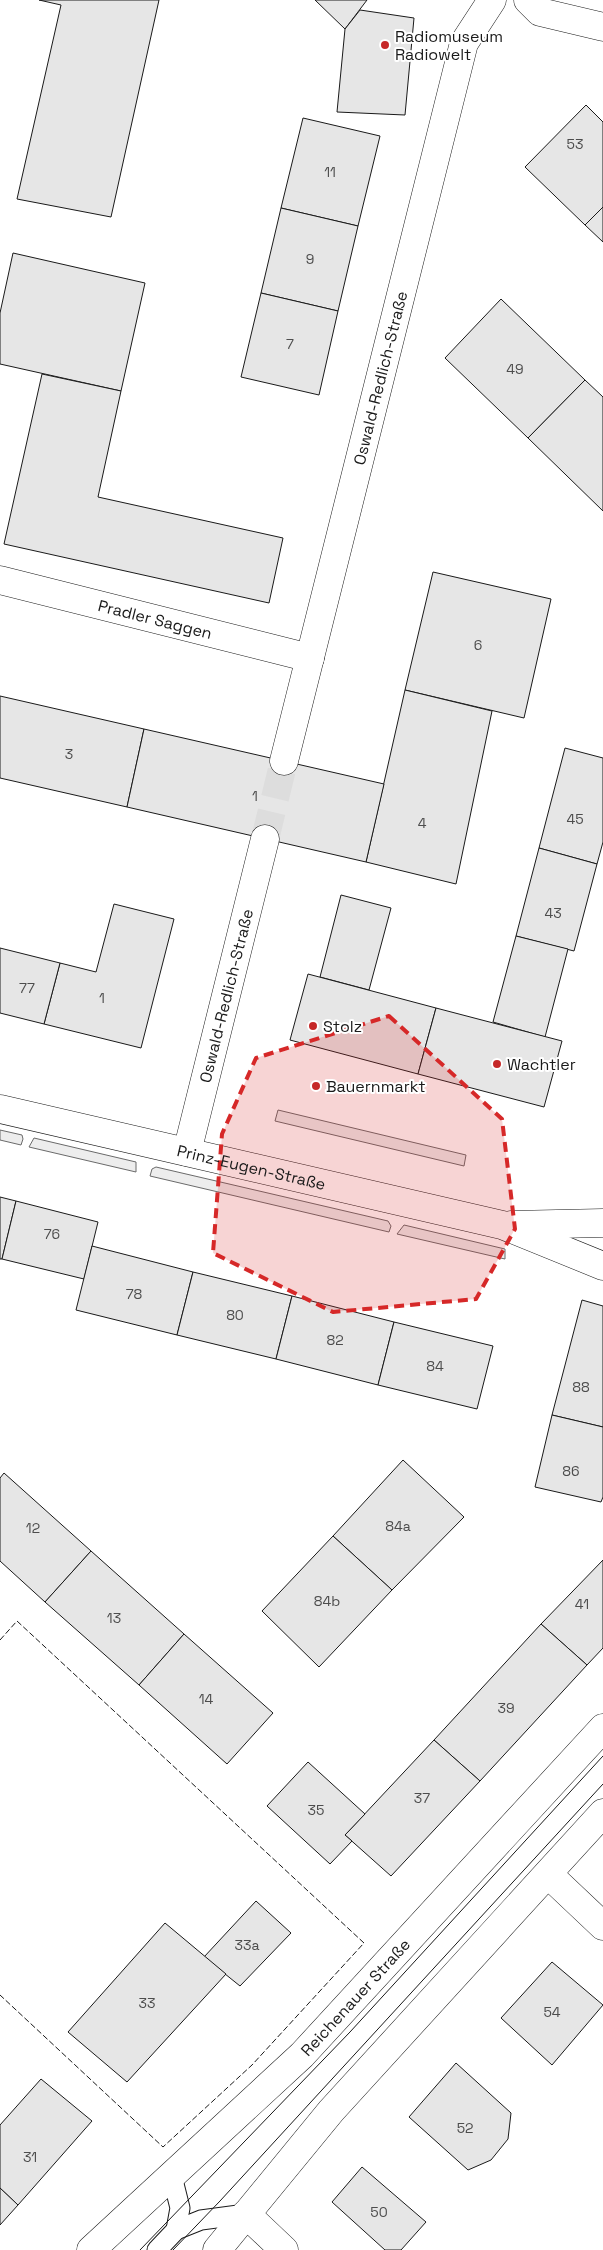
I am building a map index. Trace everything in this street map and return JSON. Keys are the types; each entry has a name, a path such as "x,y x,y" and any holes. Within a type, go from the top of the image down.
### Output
{"street":[{"name":"Oswald-Redlich-Straße","path":"284,761 464,43 492,0"},
{"path":"528,0 540,12 603,26"},
{"name":"Pradler Saggen","path":"0,580 310,658"},
{"name":"Oswald-Redlich-Straße","path":"187,1152 266,839"},
{"name":"Prinz-Eugen-Straße","path":"0,1109 502,1225 603,1266"},
{"name":"Prinz-Eugen-Straße","path":"502,1225 603,1223"},
{"name":"Reichenauer Straße","path":"91,2250 302,2055 603,1728"},
{"path":"217,2250 331,2111 603,1814"},
{"path":"548,1874 603,1926"},
{"path":"246,2214 284,2250"}],"lane":[{"path":"172,2176 180,2208 176,2230"},
{"path":"157,2250 176,2230 202,2220 246,2214"}],"highlighted area":[{"path":"389,1016 502,1119 515,1229 476,1299 333,1312 213,1253 222,1134 256,1058"}],"shaded area":[{"path":"278,1110 466,1155 464,1166 275,1121"},
{"path":"0,1130 22,1135 21,1145 0,1140"},
{"path":"34,1138 136,1162 136,1172 29,1147"},
{"path":"156,1167 388,1221 391,1226 389,1232 150,1176 152,1169"},
{"path":"404,1225 505,1249 505,1259 397,1234"}],"building":[{"path":"39,0 159,0 111,217 17,199 61,5"},
{"path":"315,0 367,0 345,29"},
{"path":"360,10 414,18 405,115 337,112 345,29"},
{"path":"586,105 603,122 603,207 585,225 525,167"},
{"path":"303,118 380,136 358,226 281,208"},
{"path":"603,207 603,242 585,225"},
{"path":"281,208 358,226 338,311 261,293"},
{"path":"13,253 145,283 121,391 0,364 0,313"},
{"path":"261,293 338,311 319,395 241,377"},
{"path":"501,299 585,380 528,438 445,358"},
{"path":"42,374 121,391 98,497 283,538 269,603 4,544"},
{"path":"585,380 603,397 603,511 528,438"},
{"path":"433,572 551,599 524,718 405,690"},
{"path":"405,690 492,711 456,884 366,862"},
{"path":"0,696 144,729 127,807 0,778"},
{"path":"144,729 384,784 366,862 127,807"},
{"path":"565,748 603,758 603,842 597,864 539,848"},
{"path":"539,848 597,864 574,951 516,936"},
{"path":"341,895 391,908 369,990 320,977"},
{"path":"114,904 174,919 141,1048 44,1024 60,963 96,972"},
{"path":"516,936 568,949 545,1037 493,1022"},
{"path":"0,948 60,963 44,1024 0,1013"},
{"path":"308,974 436,1008 418,1074 290,1040"},
{"path":"436,1008 562,1041 544,1107 418,1074"},
{"path":"0,1197 16,1201 2,1259 0,1259"},
{"path":"16,1201 98,1222 84,1279 2,1259"},
{"path":"92,1246 193,1272 177,1335 76,1310"},
{"path":"193,1272 292,1296 276,1359 177,1335"},
{"path":"292,1296 394,1322 378,1385 276,1359"},
{"path":"582,1300 603,1306 603,1427 552,1415"},
{"path":"394,1322 493,1346 477,1409 378,1385"},
{"path":"552,1415 603,1427 603,1497 601,1502 535,1487"},
{"path":"403,1460 464,1517 392,1590 333,1536"},
{"path":"4,1473 91,1551 45,1602 0,1561 0,1478"},
{"path":"333,1536 392,1590 319,1667 262,1611"},
{"path":"91,1551 184,1634 139,1685 45,1602"},
{"path":"603,1560 603,1648 587,1665 541,1624"},
{"path":"541,1624 587,1665 480,1781 434,1740"},
{"path":"184,1634 273,1713 227,1764 139,1685"},
{"path":"434,1740 480,1781 391,1876 345,1835"},
{"path":"308,1762 365,1814 345,1835 352,1841 330,1864 267,1806"},
{"path":"256,1901 291,1933 240,1986 204,1957"},
{"path":"165,1923 226,1974 127,2082 68,2032"},
{"path":"552,1962 603,2005 552,2065 501,2018"},
{"path":"456,2063 511,2113 508,2139 491,2160 468,2170 409,2117"},
{"path":"41,2079 92,2121 18,2205 0,2188 0,2125"},
{"path":"362,2167 426,2222 401,2250 385,2250 332,2202"},
{"path":"0,2188 18,2205 0,2225"}],"tunnel":[{"path":"265,839 284,761"}],"tram line":[{"path":"140,2250 350,2032 603,1756"},
{"path":"173,2250 603,1784"}],"fence":[{"path":"0,1640 17,1621 364,1943 252,2065 163,2147 0,1995"}],"place":[{"name":"Radiomuseum Radiowelt","path":"385,45"},
{"name":"Stolz","path":"313,1026"},
{"name":"Wachtler","path":"497,1064"},
{"name":"Bauernmarkt","path":"316,1086"}]}
